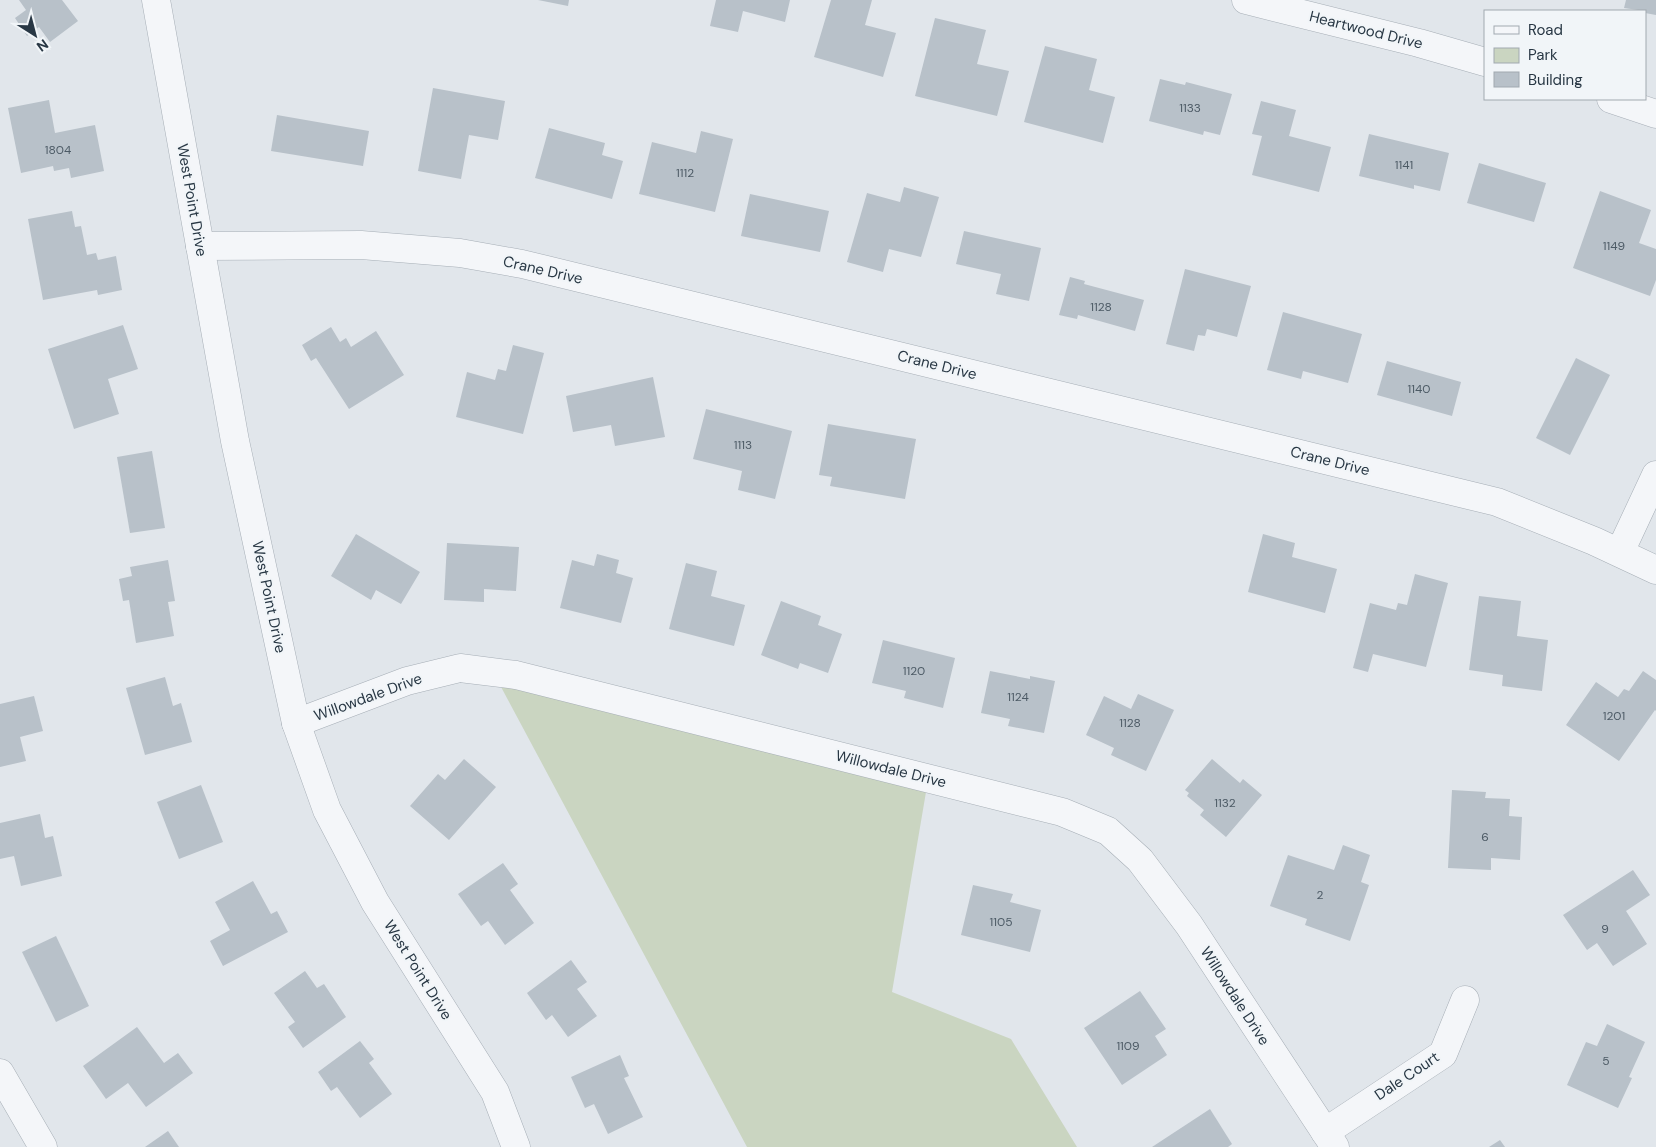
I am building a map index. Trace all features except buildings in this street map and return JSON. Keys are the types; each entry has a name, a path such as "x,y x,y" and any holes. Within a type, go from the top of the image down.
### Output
{"street":[{"name":"West Point Drive","path":"156,0 235,442 296,723 327,810 375,902 494,1092 516,1147"},
{"name":"Heartwood Drive","path":"1246,0 1419,43 1484,62"},
{"path":"1615,100 1656,114"},
{"name":"Crane Drive","path":"200,246 361,245 460,253 522,264 1497,502 1620,552 1656,570"},
{"path":"1620,552 1656,475"},
{"name":"Willowdale Drive","path":"296,723 407,680 460,668 507,674 1062,812 1108,831 1140,860 1188,925 1330,1139"},
{"name":"Dale Court","path":"1330,1139 1443,1054 1465,1000"},
{"path":"0,1073 43,1147"}],"green space":[{"path":"492,670 926,792 892,992 1011,1039 1077,1147 747,1147"}]}
